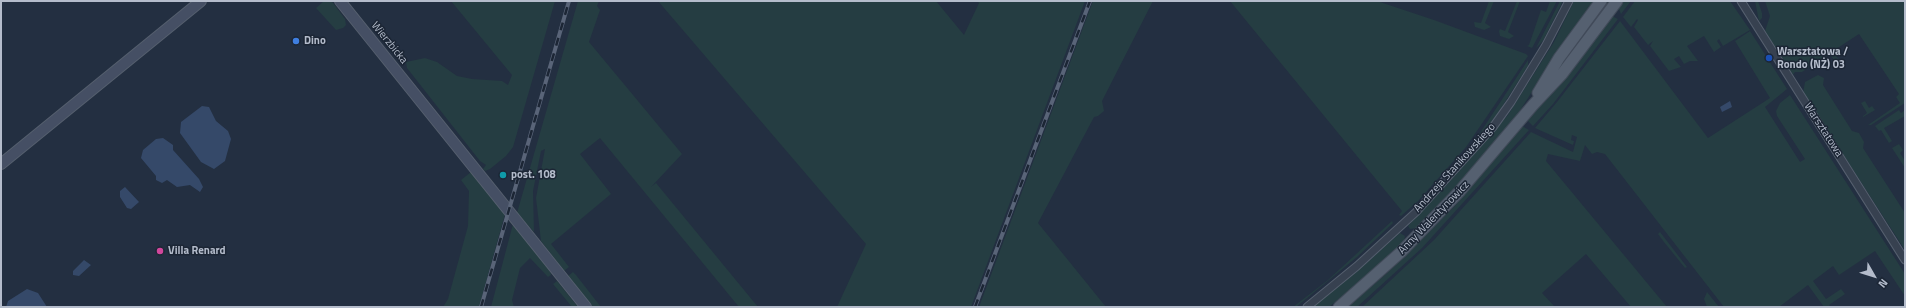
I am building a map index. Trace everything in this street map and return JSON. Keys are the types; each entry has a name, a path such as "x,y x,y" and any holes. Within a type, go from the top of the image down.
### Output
{"main road":[{"path":"1,164 201,1"},
{"name":"Wierzbicka","path":"340,1 586,307"},
{"name":"Anny Walentynowicz","path":"1520,120 1559,58 1601,1"},
{"name":"Anny Walentynowicz","path":"1339,307 1390,263 1438,215 1520,120 1566,70 1617,1"}],"street":[{"name":"Andrzeja Stanikowskiego","path":"1307,307 1349,273 1416,212 1493,127 1512,102 1546,45 1569,1"},
{"name":"Warsztatowa","path":"1741,1 1905,260"}],"green space":[{"path":"324,1 330,1 333,3 345,19 346,25 343,28 336,30 316,8"},
{"path":"451,1 555,1 513,147 506,156 490,169 485,171 483,169 486,165 480,161 407,68 406,62 425,58 437,62 457,76 472,79 502,81 508,85 512,75"},
{"path":"578,1 599,1 597,6 600,10 589,42 682,154 651,187 656,183 758,307 739,307 600,138 580,154 611,194 551,244 569,267 564,271 541,241 536,198 545,149 541,151 533,191 534,232 517,213"},
{"path":"658,1 936,1 964,35 979,3 977,1 1085,1 971,307 837,307 866,244"},
{"path":"1093,1 1153,1 1102,101 1104,111 1098,116 1094,117 1038,223 1106,307 979,307"},
{"path":"1230,1 1377,1 1434,20 1528,56 1466,147 1418,201 1401,216 1399,215 1402,211"},
{"path":"1489,1 1494,1 1485,23 1491,27 1484,30 1475,27 1474,22 1481,23"},
{"path":"1517,1 1520,1 1508,32 1514,36 1509,39 1500,36 1499,31 1500,29 1505,31"},
{"path":"1550,1 1557,1 1532,48 1527,46 1529,45 1541,10 1546,12"},
{"path":"1560,1 1562,1 1561,5 1543,41 1536,48"},
{"path":"1574,1 1595,1 1555,55 1516,117 1467,175 1417,228 1410,229 1408,226 1443,189 1508,115 1554,42"},
{"path":"1608,1 1611,1 1564,63 1563,60"},
{"path":"1623,1 1631,1 1621,14 1618,7"},
{"path":"1635,1 1730,1 1750,30 1723,46 1719,39 1717,41 1721,47 1714,52 1704,36 1687,46 1698,61 1690,61 1684,64 1679,56 1674,59 1681,67 1669,71 1650,46 1653,41 1648,45 1634,27 1638,20 1637,19 1631,27 1623,17"},
{"path":"1755,1 1758,1 1762,13 1762,18 1759,21"},
{"path":"1765,1 1905,1 1905,103 1871,125 1868,125 1900,103 1896,97 1899,94 1859,34 1833,51 1841,63 1839,65 1829,54 1802,72 1795,72 1793,75 1765,31 1770,16"},
{"path":"1612,16 1618,19 1553,104 1533,126 1527,120"},
{"path":"1620,21 1708,138 1770,98 1735,41 1750,31 1787,89 1765,107 1800,162 1805,159 1777,116 1776,111 1780,103 1790,95 1905,274 1905,296 1875,251 1839,275 1833,266 1813,281 1826,299 1841,289 1845,294 1829,305 1831,307 1824,307 1808,285 1779,307 1724,307 1605,154 1597,152 1592,154 1585,145 1580,161 1548,154 1546,161 1667,307 1631,307 1586,254 1542,293 1555,307 1362,307 1434,240 1531,132 1573,152 1577,137 1572,135 1571,140 1574,141 1573,145 1535,128"},
{"path":"1528,60 1528,66 1496,116 1474,142"},
{"path":"1818,75 1824,78 1823,85 1852,131 1859,133 1864,142 1863,148 1905,213 1905,250 1803,93 1805,82"},
{"path":"1865,101 1869,108 1872,106 1875,110 1863,117 1867,113 1861,103"},
{"path":"1899,110 1901,113 1905,110 1905,116 1884,128 1892,141 1889,143 1881,130 1879,131 1875,126"},
{"path":"1522,126 1529,130 1422,248 1357,307 1348,307 1387,273 1454,207"},
{"path":"1899,144 1903,150 1900,153 1905,161 1905,168 1892,148"},
{"path":"471,172 505,214 479,307 443,307 448,299 468,226 469,191 461,180"},
{"path":"1392,221 1393,223 1357,257 1296,307 1293,307 1328,280"},
{"path":"513,224 550,271 551,275 548,277 530,258 520,268 512,300 514,307 491,307"},
{"path":"1660,232 1687,267 1685,268 1664,242 1658,234"},
{"path":"1400,233 1405,236 1404,242 1367,276 1329,307 1313,307 1354,274"},
{"path":"573,272 601,307 593,307 568,276"},
{"path":"557,281 578,307 572,307 553,284"},
{"path":"1707,292 1719,307 1707,307 1704,299"}],"water":[{"path":"1730,101 1732,107 1722,112 1720,107"},
{"path":"202,106 209,107 216,121 228,131 231,139 225,161 214,169 201,162 180,133 181,122"},
{"path":"163,138 173,145 173,150 199,179 203,187 200,192 190,185 177,187 167,180 162,183 156,180 156,176 141,158 143,150 156,139"},
{"path":"125,187 139,202 131,209 127,208 120,197 120,191"},
{"path":"84,260 91,265 79,276 73,275 73,271"},
{"path":"27,289 38,293 47,307 6,307 8,301"}],"railway":[{"path":"481,307 569,1"},
{"path":"975,307 1090,1"}],"place":[{"name":"Dino","path":"296,41"},
{"name":"Warsztatowa / Rondo (NŻ) 03","path":"1769,58"},
{"name":"post. 108","path":"503,175"},
{"name":"Villa Renard","path":"160,251"}]}
